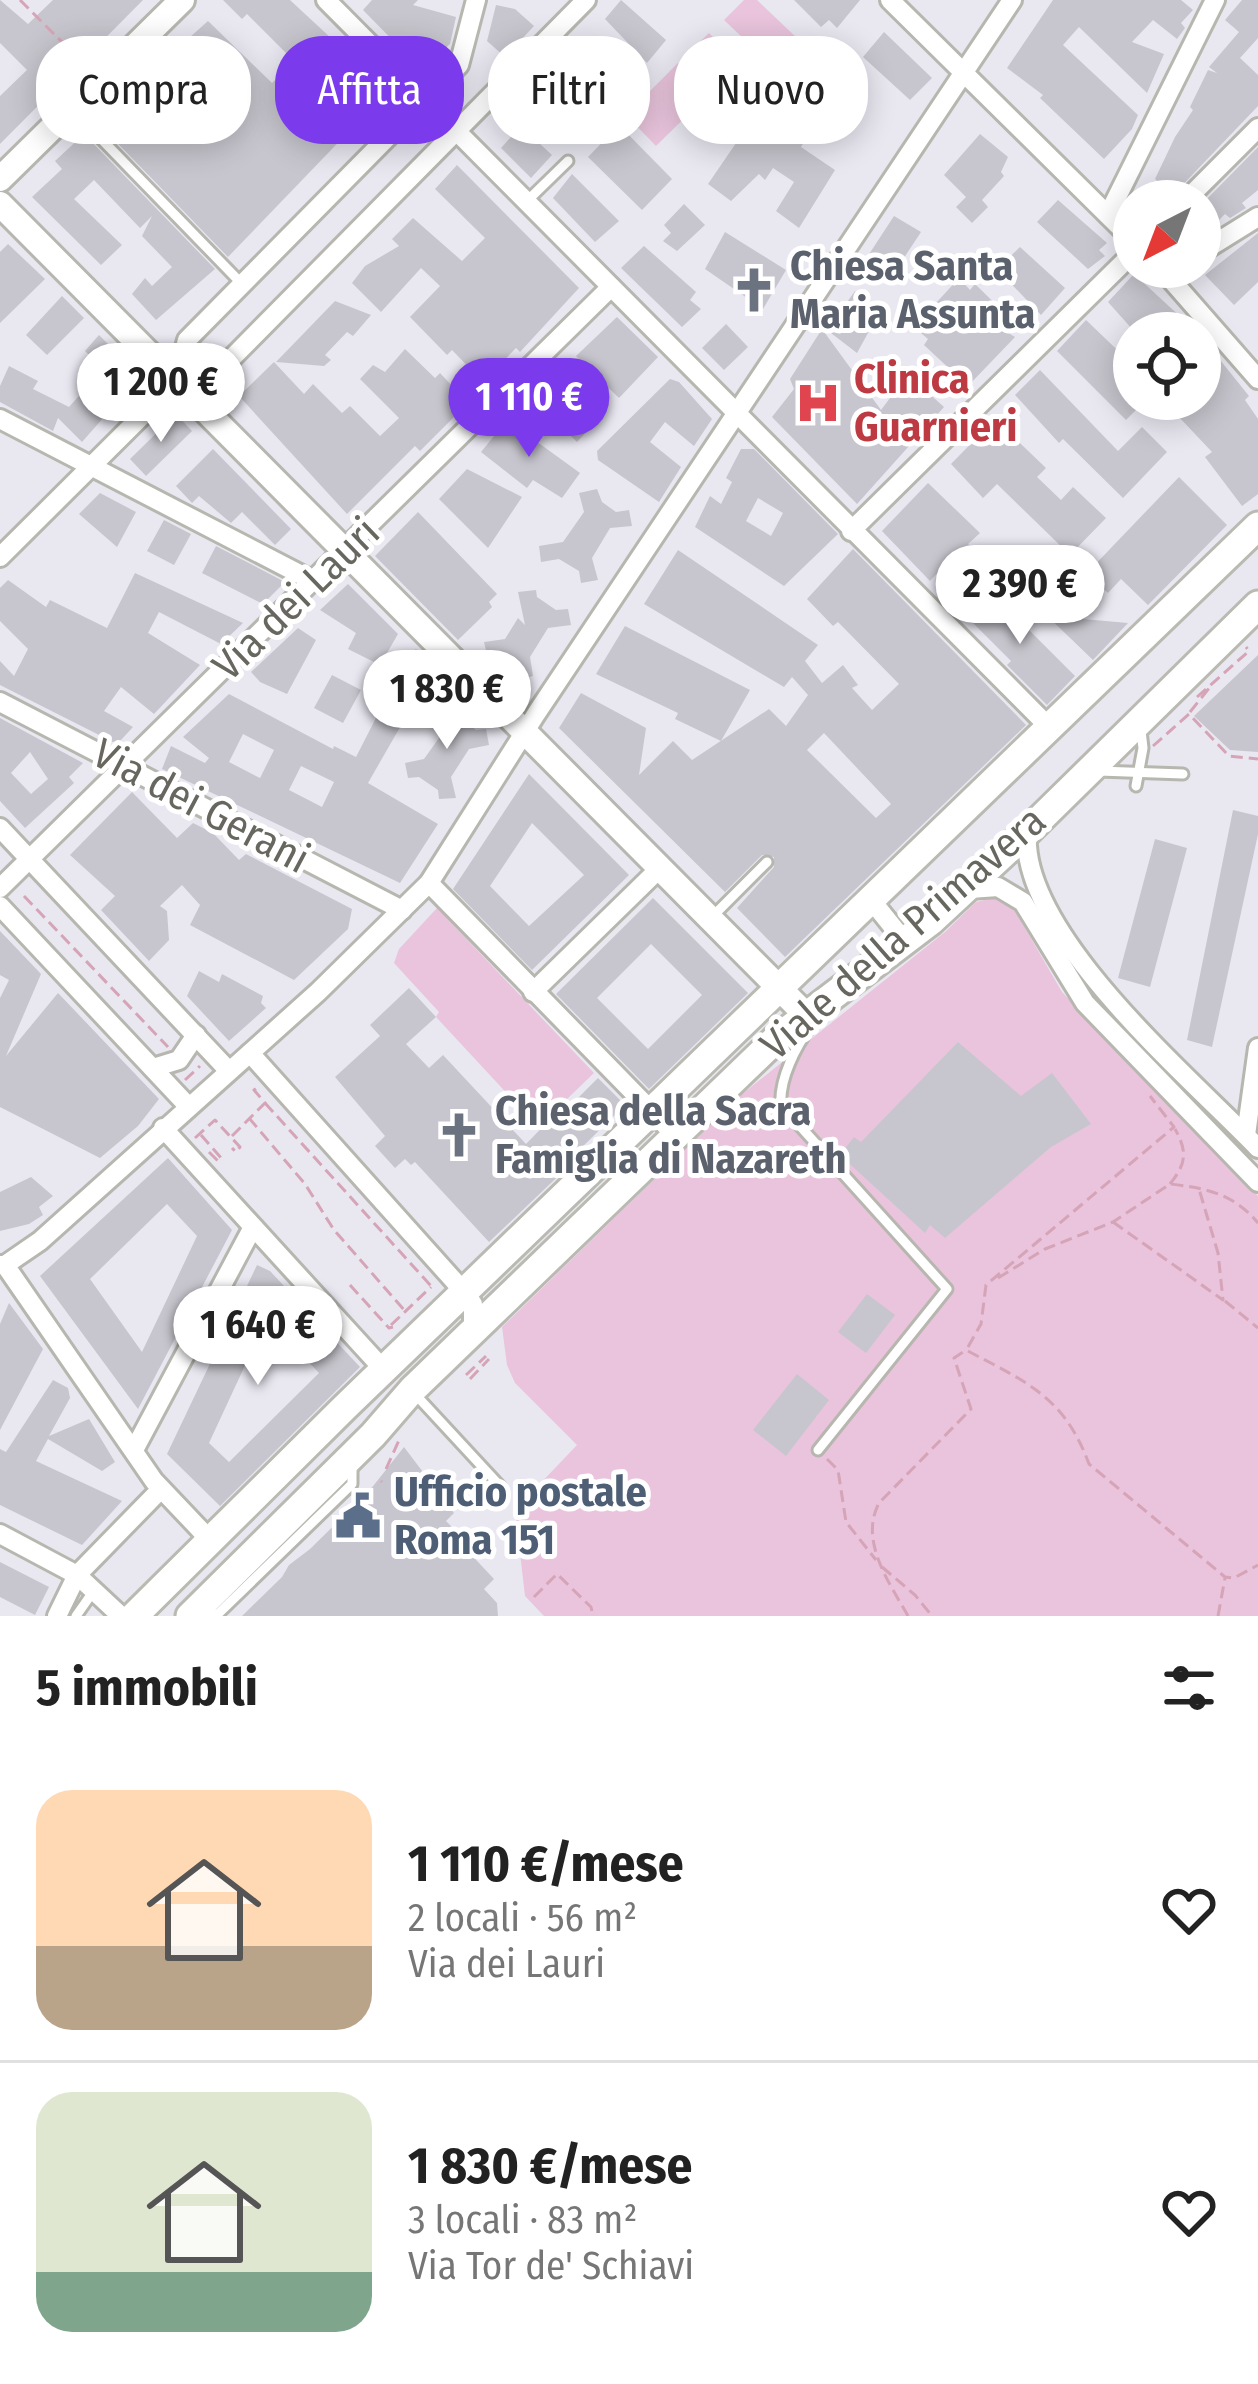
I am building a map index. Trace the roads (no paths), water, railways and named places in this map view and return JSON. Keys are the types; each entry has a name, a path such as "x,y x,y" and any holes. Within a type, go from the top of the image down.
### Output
{"main road":[{"name":"Viale della Primavera","path":"134,1616 1258,526"},
{"name":"Viale della Primavera","path":"190,1616 412,1390 483,1349 675,1135 805,1014 904,942 1088,771 1146,737 1258,605"}],"street":[{"path":"326,0 362,36"},
{"path":"464,46 476,0"},
{"path":"464,120 586,0"},
{"path":"890,0 1113,220"},
{"path":"210,1540 161,1489 2,1265 40,1241 250,1053 429,883 1012,0"},
{"path":"1108,215 1216,0"},
{"path":"143,36 175,2"},
{"path":"1206,180 1258,128"},
{"path":"464,138 1048,726"},
{"path":"0,179 36,144"},
{"path":"0,557 176,382 187,340 383,144"},
{"path":"176,382 218,372 440,144"},
{"path":"0,205 805,1014"},
{"path":"1221,240 1258,217"},
{"path":"293,235 323,265"},
{"path":"851,530 1113,273"},
{"name":"Via dei Lauri","path":"0,888 611,287"},
{"path":"1185,288 1258,379"},
{"path":"0,419 314,581"},
{"name":"Via dei Gerani","path":"0,702 401,910"},
{"path":"0,828 230,1070"},
{"path":"1027,832 1034,882 1078,961 1252,1141"},
{"path":"533,992 660,868"},
{"path":"429,883 675,1135"},
{"path":"964,890 998,886 1022,902 1075,991 1258,1182"},
{"path":"872,901 904,942"},
{"path":"6,907 188,1106"},
{"path":"153,1068 179,1060 196,1035"},
{"path":"1252,1141 1258,1048"},
{"path":"250,1053 465,1293 473,1304 483,1349"},
{"path":"163,1128 384,1370"},
{"path":"134,1450 254,1227"},
{"path":"56,1616 77,1575 161,1489"},
{"path":"0,1534 77,1575 122,1616"}],"lane":[{"path":"106,144 243,285"},
{"path":"527,201 568,161"},
{"path":"1136,786 1146,737"},
{"path":"1088,771 1183,774"},
{"path":"710,919 767,862"},
{"path":"805,1014 813,1023 799,1042 782,1088 781,1105 947,1289 818,1450"},
{"path":"412,1390 501,1487"},
{"path":"211,1616 352,1484 352,1455"},
{"path":"76,1616 95,1589"}],"place":[{"name":"Chiesa Santa Maria Assunta","path":"754,290"},
{"name":"Clinica Guarnieri","path":"818,403"},
{"name":"Chiesa della Sacra Famiglia di Nazareth","path":"459,1135"},
{"name":"Ufficio postale Roma 151","path":"358,1516"}]}
